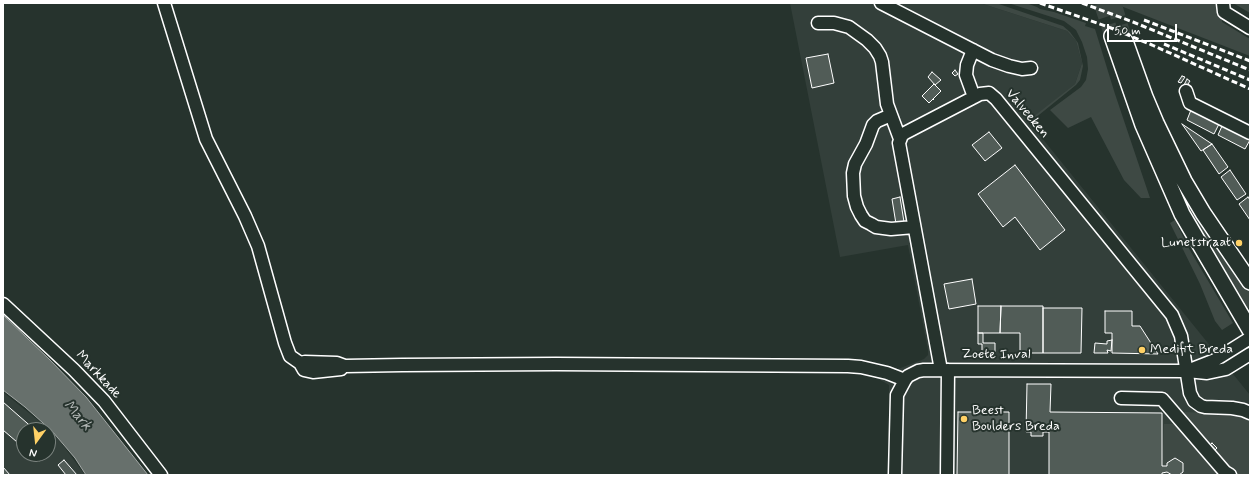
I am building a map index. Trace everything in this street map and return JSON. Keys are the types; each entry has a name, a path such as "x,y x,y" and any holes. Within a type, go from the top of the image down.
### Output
{"main road":[{"path":"1250,282 1203,213 1181,175 1118,38 1143,125 1182,214 1250,330"}],"street":[{"path":"164,3 206,139 245,216 258,246 284,343 290,356 300,363 337,363 345,366 402,364 533,364 861,367 887,373 904,380 899,390 896,402 895,475"},
{"path":"882,3 973,50 1008,66 1022,69 1031,68"},
{"path":"1223,3 1224,12 1250,28"},
{"path":"818,23 834,23 849,27 875,48 882,62 885,91 944,370 947,475"},
{"path":"973,50 966,65 966,76 974,96"},
{"path":"1186,91 1190,103 1250,133"},
{"name":"Valveeken","path":"896,142 905,133 974,96 989,93 996,99 1172,315 1181,336 1187,371"},
{"path":"891,115 877,121 873,125 855,164 852,173 854,196 861,215 865,220 876,227 891,229 914,226"},
{"name":"Markkade","path":"3,304 94,390 161,475"},
{"name":"Zoete Inval","path":"1187,371 1216,360 1250,338"},
{"name":"Zoete Inval","path":"904,380 908,376 918,371 944,370 1187,371 1207,373 1220,371 1250,354"},
{"path":"1187,371 1191,397 1197,404 1205,407 1236,408 1250,413"},
{"path":"1121,398 1162,399 1225,472 1230,475"}],"shaded area":[{"path":"790,3 980,3 1067,31 1076,41 1082,63 1075,84 1029,122 1250,395 1250,475 887,475 889,470 889,385 877,378 860,374 863,361 898,369 924,359 928,355 908,245 840,257"},
{"path":"980,3 996,3 1063,26 1070,32 1078,43 1083,66 1080,80 1076,85 1029,123 1028,121 1075,84 1082,63 1076,41 1067,31"},
{"path":"1008,3 1026,3 1040,9 1054,12 1086,23 1085,26 1095,29 1150,198 1141,198 1124,180 1091,117 1068,128 1050,110 1081,87 1086,80 1088,69 1087,57 1076,30 1064,21"},
{"path":"1113,3 1220,3 1222,22 1250,39 1250,56"},
{"path":"1233,3 1250,3 1250,13"},
{"path":"1193,214 1250,292 1250,307 1248,308 1196,222"},
{"path":"1175,220 1188,247 1233,323 1222,330 1215,321 1200,284 1170,223"},
{"path":"3,392 40,422 16,422 16,462 56,462 56,436 85,475 3,475"},
{"path":"1183,412 1235,414 1250,421 1250,475 1235,475"},
{"path":"1164,424 1174,424 1180,426 1223,475 1162,475"}],"water":[{"name":"Mark","path":"3,315 86,397 148,475 86,475 75,458 56,436 56,422 42,422 3,390"}],"building":[{"path":"828,54 834,83 812,88 806,58"},
{"path":"955,70 958,74 955,76 952,73"},
{"path":"932,72 941,80 935,85 928,77"},
{"path":"1182,76 1185,77 1181,83 1178,82"},
{"path":"1187,79 1190,81 1186,87 1184,85"},
{"path":"934,84 941,91 929,103 922,96"},
{"path":"1191,110 1219,124 1214,134 1187,120"},
{"path":"1182,124 1212,144 1201,151"},
{"path":"1222,126 1250,140 1245,149 1218,135"},
{"path":"989,132 1002,148 985,161 972,145"},
{"path":"1212,144 1228,167 1219,174 1203,150"},
{"path":"1015,165 1065,230 1040,250 1015,217 1003,227 978,194"},
{"path":"1230,170 1246,194 1237,200 1221,177"},
{"path":"900,197 904,222 896,224 892,199"},
{"path":"1248,197 1250,200 1250,220 1239,204"},
{"path":"972,279 976,304 949,309 944,284"},
{"path":"978,306 1001,306 1000,333 978,333"},
{"path":"1001,306 1043,306 1043,353 1032,353 1029,356 1026,353 1020,353 1020,333 1000,333"},
{"path":"1043,308 1082,308 1081,353 1043,353"},
{"path":"1105,311 1132,311 1132,326 1140,326 1158,354 1112,353 1112,333 1105,333"},
{"path":"978,333 983,333 983,343 995,343 995,352 982,352 982,344 978,344"},
{"path":"1112,340 1111,351 1107,350 1108,353 1094,353 1095,343 1107,344 1107,341"},
{"path":"1027,384 1051,384 1050,412 1162,413 1162,466 1167,466 1167,463 1175,458 1183,463 1183,472 1179,475 1172,475 1167,472 1162,473 1162,475 1049,475 1049,432 1043,432 1043,436 1031,436 1031,432 1026,432"},
{"path":"3,402 26,422 16,422 16,441 3,430"},
{"path":"958,412 1009,412 1009,475 957,475"},
{"path":"1212,443 1217,448 1214,451 1209,446"},
{"path":"64,460 77,475 66,475 58,465"},
{"path":"3,467 10,475 3,475"}],"tunnel":[{"path":"1101,3 1112,36"},
{"path":"1114,3 1125,41"}],"railway":[{"path":"1040,3 1111,28 1250,89"},
{"path":"1082,3 1133,22 1250,70"},
{"path":"1144,20 1250,61"},
{"path":"1164,44 1250,80"}],"place":[{"name":"Lunetstraat","path":"1239,243"},
{"name":"Medifit Breda","path":"1142,350"},
{"name":"Beest Boulders Breda","path":"964,419"}]}
